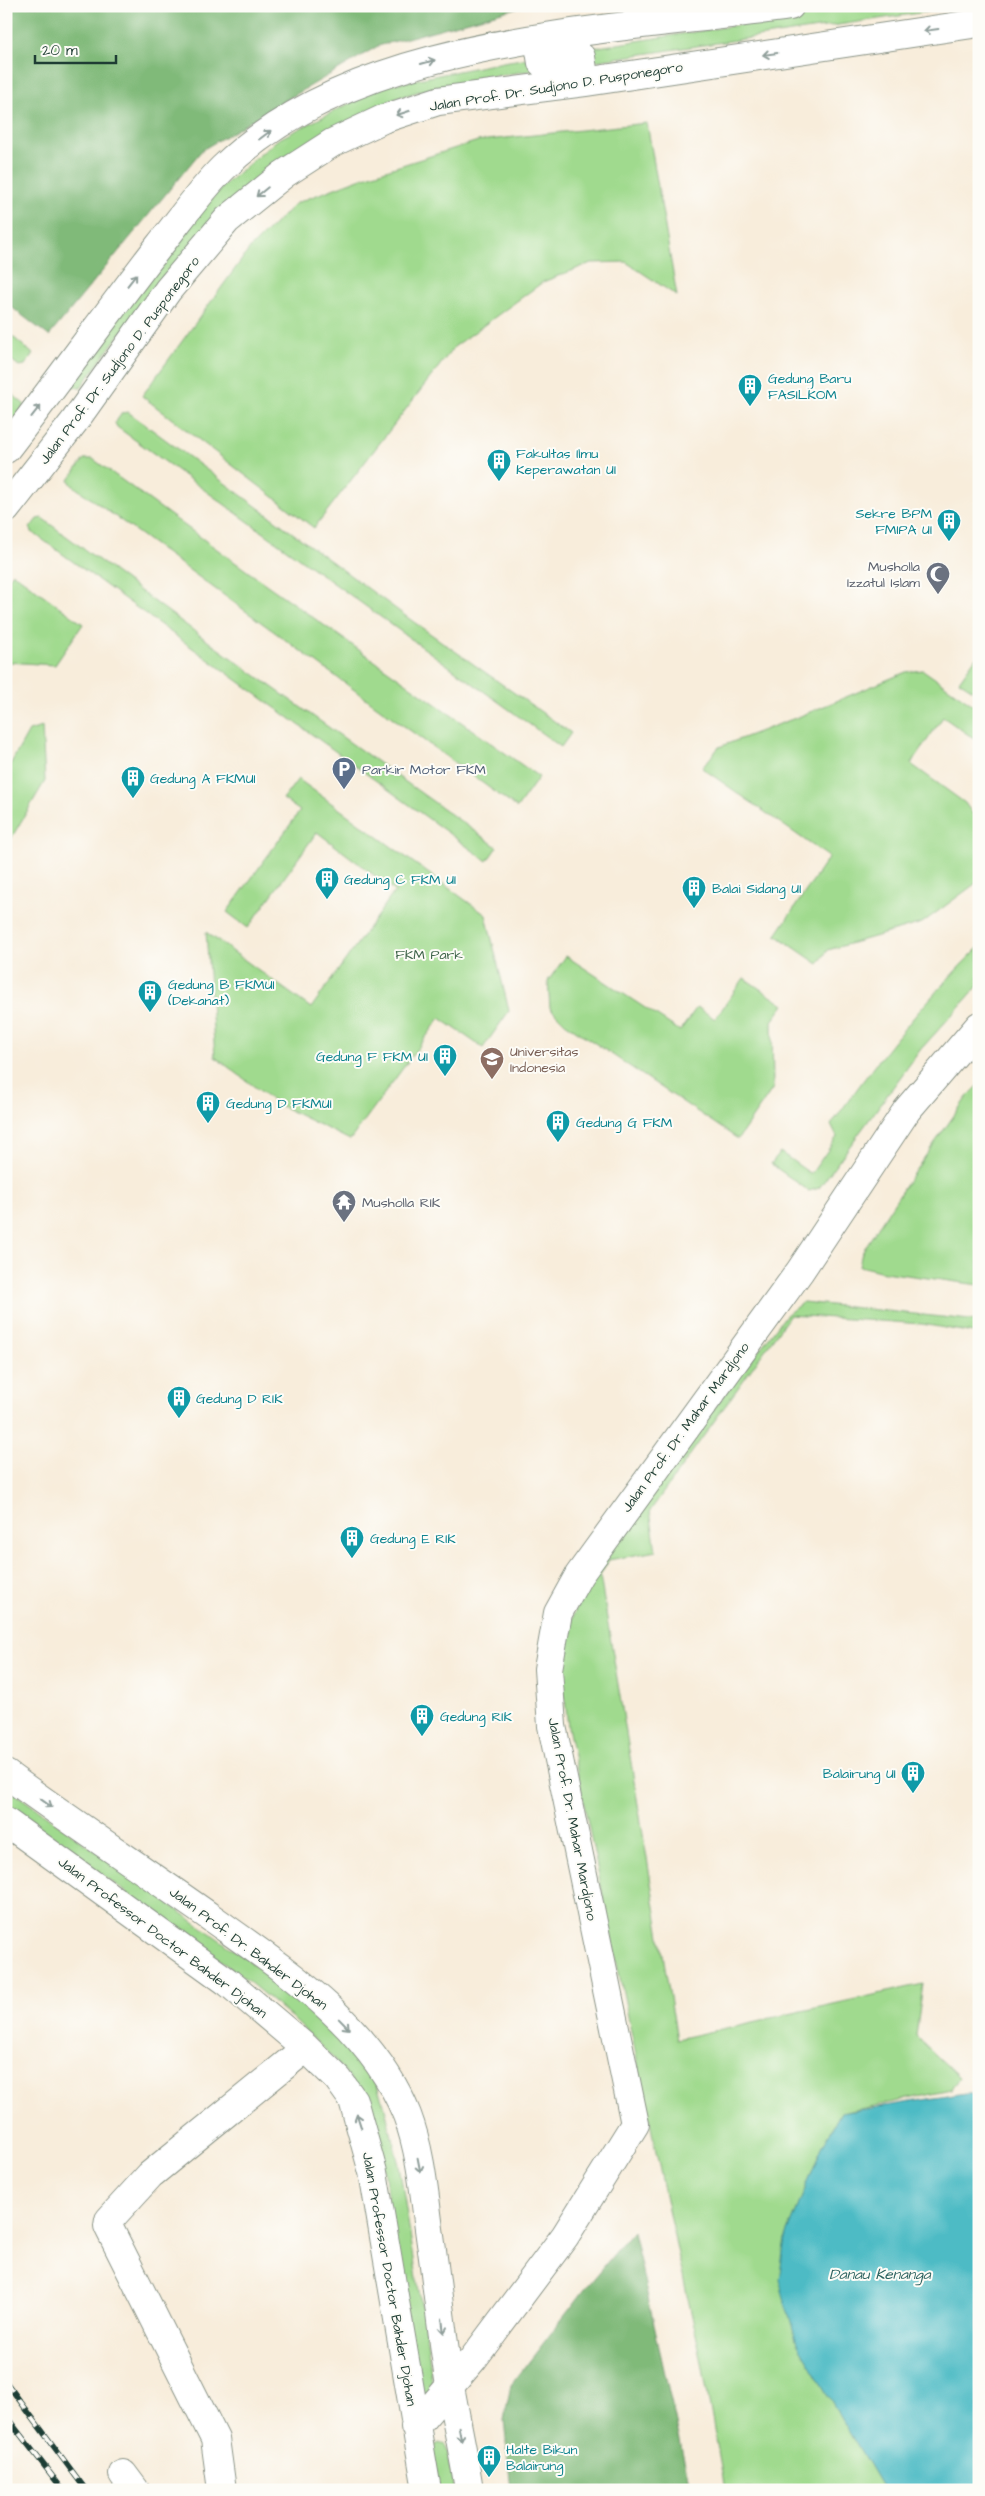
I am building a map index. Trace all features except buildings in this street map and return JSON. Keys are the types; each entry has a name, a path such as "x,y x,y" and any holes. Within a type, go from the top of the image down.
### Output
{"street":[{"path":"6,449 107,312 200,193 224,167 269,131 307,108 365,81 432,61 538,39 790,6"},
{"name":"Jalan Prof. Dr. Sudjono D. Pusponegoro","path":"6,509 85,407 168,290 227,220 284,174 340,139 383,119 438,101 585,82 977,18"},
{"path":"538,39 542,63 581,57 585,82"},
{"name":"Jalan Prof. Dr. Mahar Mardjono","path":"415,2426 450,2386 565,2236 634,2124 552,1726 548,1669 558,1612 579,1575 615,1523 800,1271 907,1110 979,1026"},
{"name":"Jalan Prof. Dr. Bahder Djohan","path":"6,1774 62,1815 152,1876 295,1980 329,2008 375,2061 407,2115 416,2148 450,2386 469,2490"},
{"name":"Jalan Professor Doctor Bahder Djohan","path":"6,1822 230,1983 306,2048 338,2079 353,2100 373,2172 427,2490"},
{"path":"222,2490 215,2439 108,2226 109,2220 150,2175 306,2048"}],"green space":[{"path":"6,6 524,6 378,46 202,150 49,336 6,303"},
{"path":"859,6 943,6 939,10 495,76 420,91 391,100 287,155 248,186 220,212 116,339 81,387 73,387 72,383 123,307 222,187 277,140 384,86 503,62"},
{"path":"647,123 677,296 626,262 591,263 543,282 454,347 314,528 142,396 251,247 296,203 364,177 478,141"},
{"path":"6,331 33,354 25,365 19,366 6,356"},
{"path":"6,389 25,405 6,429"},
{"path":"128,412 411,620 571,733 561,747 117,427 115,423 122,413"},
{"path":"84,459 93,459 243,568 539,777 517,808 72,485 69,480"},
{"path":"42,518 213,645 497,847 487,861 32,532 30,528 37,519"},
{"path":"13,573 83,624 55,665 6,662 6,582"},
{"path":"979,653 979,694 959,681"},
{"path":"923,670 979,709 979,742 943,717 911,764 965,803 979,823 979,881 922,923 828,950 818,964 776,935 829,857 702,768 719,747 798,717 906,672"},
{"path":"42,727 45,781 6,847 6,772 29,731"},
{"name":"FKM Park","path":"298,779 486,915 509,1011 483,1048 440,1018 350,1140 279,1105 215,1057 206,932 311,1008 395,891 317,832 248,928 227,912 300,811 283,799"},
{"path":"979,947 979,985 921,1049 819,1188 809,1191 771,1164 780,1152 811,1174 837,1137 831,1125 865,1078 920,1010"},
{"path":"566,956 680,1031 697,1007 715,1019 744,978 784,1005 772,1021 773,1088 738,1139 565,1023 550,1008 548,981"},
{"path":"979,1085 979,1285 884,1272 859,1266 862,1252 910,1178 967,1097"},
{"path":"803,1302 979,1321 979,1334 922,1324 790,1315 650,1511 656,1551 609,1560 600,1576 677,2039 923,1984 916,2036 959,2077 951,2090 841,2113 822,2147 785,2239 780,2280 797,2343 884,2490 725,2490 700,2352 669,2214 568,1727 562,1672 569,1630 582,1589 645,1498 786,1315"},
{"path":"6,1787 259,1968 325,2025 363,2065 377,2086 384,2105 399,2165 428,2347 433,2391 421,2397 390,2218 382,2149 378,2128 366,2097 334,2059 291,2017 248,1981 6,1805"},
{"path":"633,2231 691,2490 511,2490 504,2420 511,2385"},
{"path":"439,2443 445,2445 447,2449 455,2490 439,2490 433,2447"}],"water":[{"name":"Danau Kenanga","path":"966,2093 979,2093 979,2490 884,2490 797,2343 779,2280 785,2239 822,2147 841,2113"}],"railway":[{"path":"6,2382 86,2490"},
{"path":"6,2416 63,2490"}],"place":[{"name":"Gedung Baru FASILKOM","path":"750,407"},
{"name":"Fakultas Ilmu Keperawatan UI","path":"499,482"},
{"name":"Sekre BPM FMIPA UI","path":"949,542"},
{"name":"Musholla Izzatul Islam","path":"938,595"},
{"name":"Parkir Motor FKM","path":"344,790"},
{"name":"Gedung A FKMUI","path":"133,799"},
{"name":"Gedung C FKM UI","path":"327,900"},
{"name":"Balai Sidang UI","path":"694,909"},
{"name":"Gedung B FKMUI (Dekanat)","path":"150,1013"},
{"name":"Gedung F FKM UI","path":"445,1077"},
{"name":"Universitas Indonesia","path":"492,1080"},
{"name":"Gedung D FKMUI","path":"208,1124"},
{"name":"Gedung G FKM","path":"558,1143"},
{"name":"Musholla RIK","path":"344,1223"},
{"name":"Gedung D RIK","path":"179,1419"},
{"name":"Gedung E RIK","path":"352,1559"},
{"name":"Gedung RIK","path":"422,1737"},
{"name":"Balairung UI","path":"913,1794"},
{"name":"Halte Bikun Balairung","path":"489,2478"}]}
